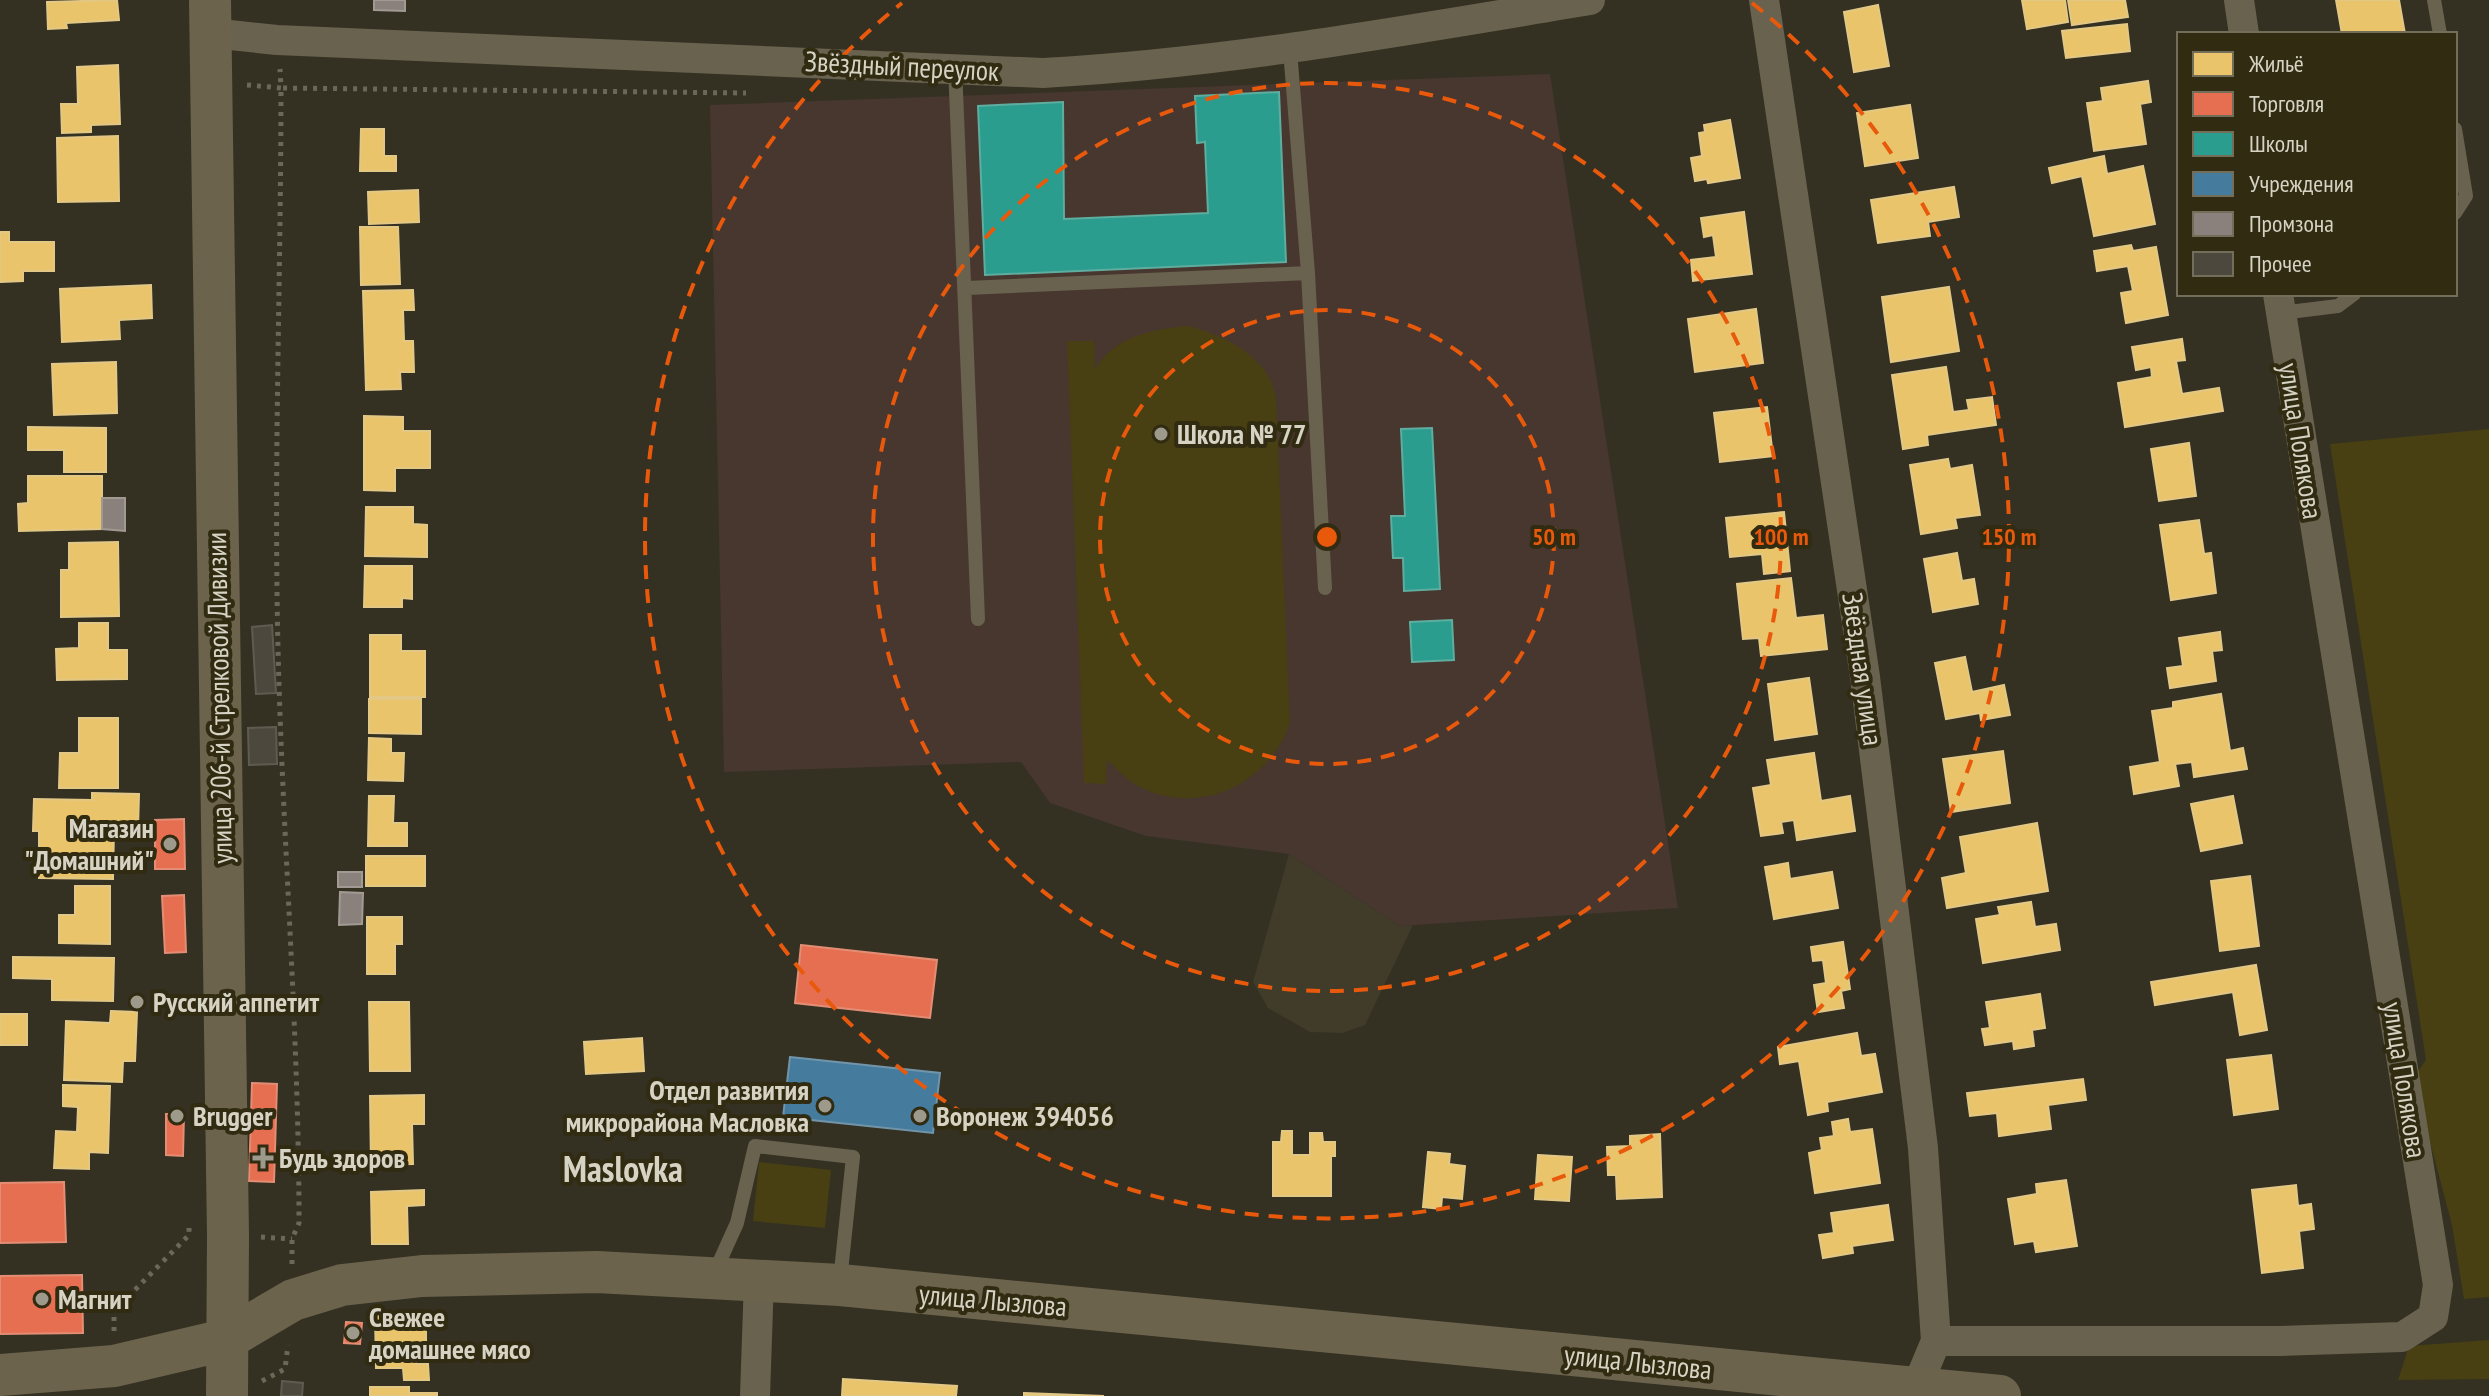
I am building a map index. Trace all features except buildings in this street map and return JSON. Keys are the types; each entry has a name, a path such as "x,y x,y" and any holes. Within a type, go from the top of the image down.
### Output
{"main road":[{"name":"улица 206-й Стрелковой Дивизии","path":"211,17 228,1236 225,1340 241,1390"},
{"name":"улица Лызлова","path":"0,1375 114,1366 225,1340 293,1300 342,1285 438,1276 597,1272 840,1285 1978,1395"}],"street":[{"name":"Звёздный переулок","path":"211,17 308,41 1057,72 1156,67 1290,50 1590,0"},
{"name":"Звёздная улица","path":"1764,0 1865,677 1923,1148 1936,1341"},
{"path":"2239,0 2244,32"},
{"name":"улица Полякова","path":"1936,1341 2263,1341 2402,1337 2433,1317 2438,1285 2279,303"},
{"path":"755,1396 759,1279"},
{"path":"1915,1391 1936,1341"}],"lane":[{"path":"2434,0 2440,32"},
{"path":"1290,50 1308,273 1325,588"},
{"path":"955,67 967,288 978,619"},
{"path":"2457,141 2466,196 2457,210"},
{"path":"967,288 1308,273"},
{"path":"2279,303 2338,306 2351,296"},
{"path":"713,1276 737,1223 755,1146 853,1157 840,1285"}],"path":[{"path":"292,1239 299,1223 298,1076 289,955 277,588 281,88 759,93"},
{"path":"241,1390 285,1369"}],"shaded area":[{"name":"Школа № 77","path":"1550,74 1678,908 1400,926 1289,854 1146,836 1050,803 1021,762 724,772 710,105"},
{"path":"1188,326 1217,335 1244,350 1265,372 1276,399 1290,723 1266,763 1249,778 1230,789 1208,796 1186,798 1163,795 1140,787 1107,760 1106,784 1084,783 1067,341 1094,341 1095,369 1113,349 1136,336"},
{"path":"2489,429 2489,1297 2464,1299 2452,1225 2413,1078 2426,1060 2330,444"},
{"path":"1289,854 1400,926 1413,925 1365,1025 1342,1033 1310,1032 1268,1008 1253,982"},
{"path":"759,1162 831,1170 825,1228 753,1221"},
{"path":"2489,1340 2489,1379 2398,1380 2409,1346"}],"place":[{"name":"Школа № 77","path":"1161,434"},
{"name":"Магазин \"Домашний\"","path":"170,844"},
{"name":"Русский аппетит","path":"137,1002"},
{"name":"Отдел развития микрорайона Масловка","path":"825,1106"},
{"name":"Brugger","path":"177,1116"},
{"name":"Воронеж 394056","path":"920,1116"},
{"name":"Будь здоров","path":"263,1158"},
{"name":"Магнит","path":"42,1299"},
{"name":"Свежее домашнее мясо","path":"353,1333"}],"district":[{"name":"Maslovka","path":"623,1169"}]}
